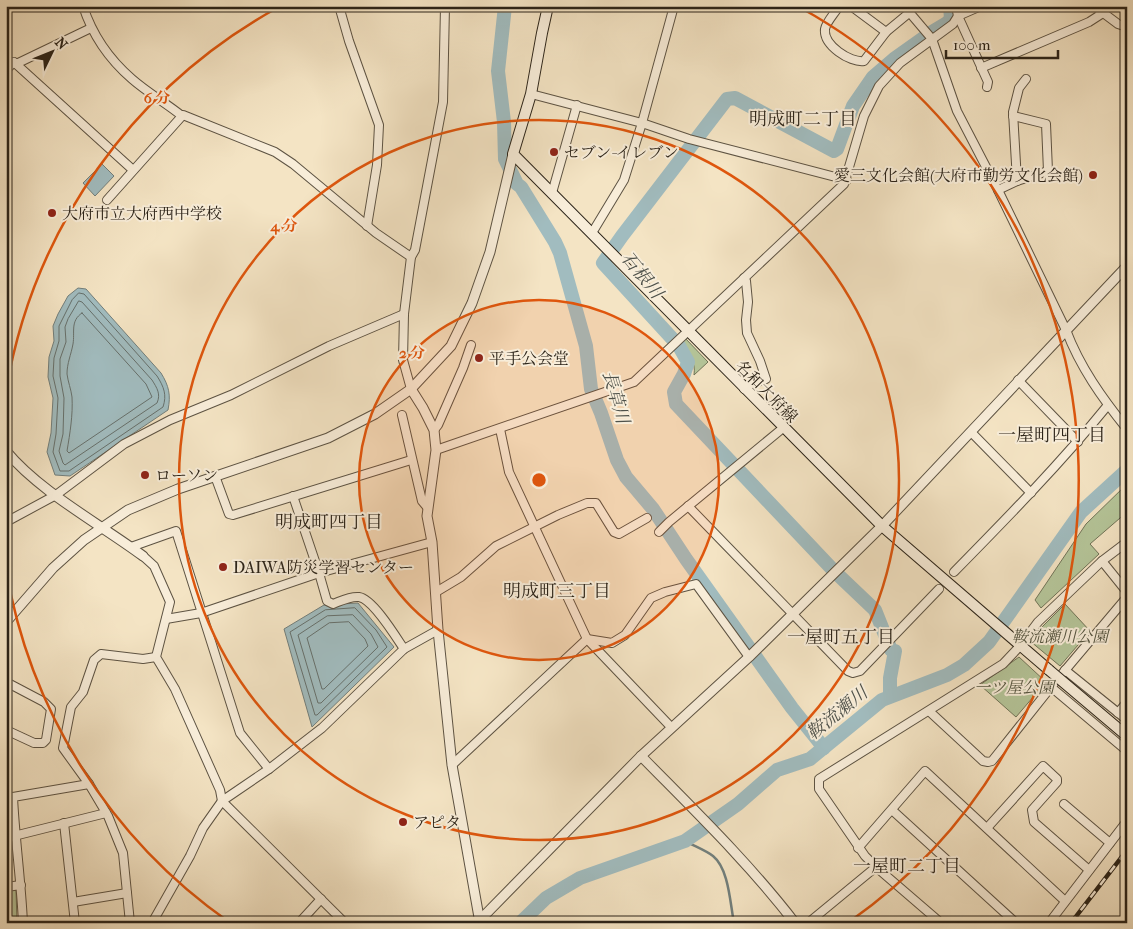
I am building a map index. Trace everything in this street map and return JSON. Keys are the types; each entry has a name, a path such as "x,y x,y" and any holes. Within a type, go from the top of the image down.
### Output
{"main road":[{"path":"512,158 531,94 548,6"},
{"name":"名和大府線","path":"512,158 552,193 744,389 882,526 1018,645 1127,736"}],"street":[{"path":"83,6 91,28 106,51 132,79 182,116 274,152 294,164 367,226 411,257"},
{"path":"339,6 349,41 379,126 377,165 367,226"},
{"path":"445,6 443,102 415,250 411,257 404,314 403,360 411,389 434,430 436,450 427,516 432,542 438,630 452,766 479,922"},
{"path":"592,234 624,180 642,123 674,6"},
{"path":"840,6 825,28 826,36 835,51 857,62 864,61 886,32 907,10 929,36 957,112 998,190 1073,348 1090,380 1127,429"},
{"path":"851,6 886,32"},
{"path":"956,6 958,16 988,82 987,87"},
{"path":"436,450 634,382 844,184 847,180 864,116 879,86 900,63 929,36 953,24 958,16 981,6"},
{"path":"1094,6 1118,24 1127,27"},
{"path":"981,68 1089,22 1103,13"},
{"path":"6,70 14,62 16,64 91,28"},
{"path":"16,64 133,170"},
{"path":"1017,181 1013,116 1018,88 1026,79"},
{"path":"531,94 642,123 688,139 847,180"},
{"path":"552,193 577,105"},
{"path":"107,200 182,116"},
{"path":"998,190 1017,181 1048,171 1046,124 1013,116"},
{"path":"6,622 53,568 84,540 128,510 215,476 345,431 380,411 411,389 451,346 472,303 490,252 512,158"},
{"path":"479,922 641,756 749,657 843,562 882,526 1127,266"},
{"path":"744,278 748,302 747,333 766,379 749,384 744,389"},
{"path":"6,522 56,495 124,444 170,420 231,395 329,346 404,314"},
{"path":"434,430 438,425 471,345"},
{"path":"1018,380 1078,442"},
{"path":"954,572 1031,493 1078,442 1108,405"},
{"path":"402,415 422,501 427,507"},
{"path":"659,532 783,428"},
{"path":"500,429 509,472 587,639 671,727"},
{"path":"971,432 1031,493"},
{"path":"6,451 19,466 56,495 131,547 154,566 170,602 156,657 175,689 220,790 222,801 345,923"},
{"path":"215,476 229,514 233,515 411,460"},
{"path":"293,496 320,573 326,601 333,604 351,598 361,597 367,600 404,649"},
{"path":"436,592 461,577 496,546 558,514 587,503 596,503 614,532 619,534 648,518"},
{"path":"688,506 791,614 848,671 853,673 860,671 939,589"},
{"path":"131,547 176,531 240,733 269,769"},
{"path":"166,619 201,613 320,573 432,542"},
{"path":"941,923 876,867 858,848 819,789 818,779 1003,664 1038,622 1102,561 1127,542"},
{"path":"1102,561 1127,592"},
{"path":"587,639 612,643 625,635 651,598 665,592 696,584 749,657"},
{"path":"929,711 984,761 992,761 1127,597"},
{"path":"152,923 190,856 203,828 222,801 269,769 322,728 404,649 438,630"},
{"path":"452,766 587,639"},
{"path":"130,923 123,853 106,813 63,748 71,707 83,692 94,660 101,654 143,659 156,657"},
{"path":"1066,670 1127,720"},
{"path":"6,682 44,702 51,710 46,740 43,743 34,743 6,730"},
{"path":"1051,687 1127,750"},
{"path":"1118,712 1127,702"},
{"path":"641,756 768,888 795,923"},
{"path":"987,828 1043,766 1057,778 1057,782 1032,810 1034,822 1089,870"},
{"path":"858,848 925,771 1065,901"},
{"path":"23,923 13,796 88,784"},
{"path":"1064,804 1110,843"},
{"path":"892,810 1016,923"},
{"path":"6,838 106,813"},
{"path":"1049,923 1127,821"},
{"path":"64,823 75,923"},
{"path":"808,923 876,867"},
{"path":"6,887 21,886"},
{"path":"73,902 127,893"},
{"path":"299,923 321,899"}],"green space":[{"path":"685,338 708,362 694,375 693,362 680,342"},
{"path":"1127,484 1127,512 1090,544 1099,554 1041,608 1035,600 1086,524"},
{"name":"鞍流瀬川公園","path":"1065,604 1090,631 1060,666 1030,641"},
{"name":"一ツ屋公園","path":"1019,657 1046,682 1016,717 980,685"},
{"path":"16,890 17,923 6,923 6,891"}],"water":[{"path":"102,164 114,176 95,196 83,183"},
{"path":"78,288 86,289 161,373 169,391 169,405 168,410 70,476 55,475 47,452 51,433 53,398 48,377 49,357 54,341 53,326 58,314 68,296"},
{"path":"358,603 394,647 312,727 284,629 324,605"}],"waterway":[{"name":"長草川","path":"505,6 498,71 504,122 505,159 517,184 521,187 560,253 586,346 591,389 617,460 626,477 653,509 686,559 792,708 824,748"},
{"name":"石根川","path":"890,696 890,678 895,651 891,650 875,610 834,571 676,404 674,392 688,362 679,346 603,263 727,99 735,98 834,151 837,149 853,106 873,77 894,59 947,23 951,19 950,6"},
{"name":"鞍流瀬川","path":"520,923 546,898 580,878 685,841 738,804 777,770 810,759 882,700 947,675 964,665 989,642 1081,512 1127,470"},
{"path":"685,841 710,854 718,862 726,878 734,923"}],"railway":[{"path":"1071,923 1127,850"}],"place":[{"name":"セブン-イレブン","path":"554,152"},
{"name":"愛三文化会館(大府市勤労文化会館)","path":"1093,175"},
{"name":"大府市立大府西中学校","path":"52,213"},
{"name":"平手公会堂","path":"479,358"},
{"name":"ローソン","path":"145,475"},
{"name":"DAIWA防災学習センター","path":"223,567"},
{"name":"アピタ","path":"403,822"}],"district":[{"name":"明成町二丁目","path":"803,119"},
{"name":"一屋町四丁目","path":"1052,435"},
{"name":"明成町四丁目","path":"329,522"},
{"name":"明成町三丁目","path":"557,591"},
{"name":"一屋町五丁目","path":"841,637"},
{"name":"一屋町二丁目","path":"907,866"}]}
